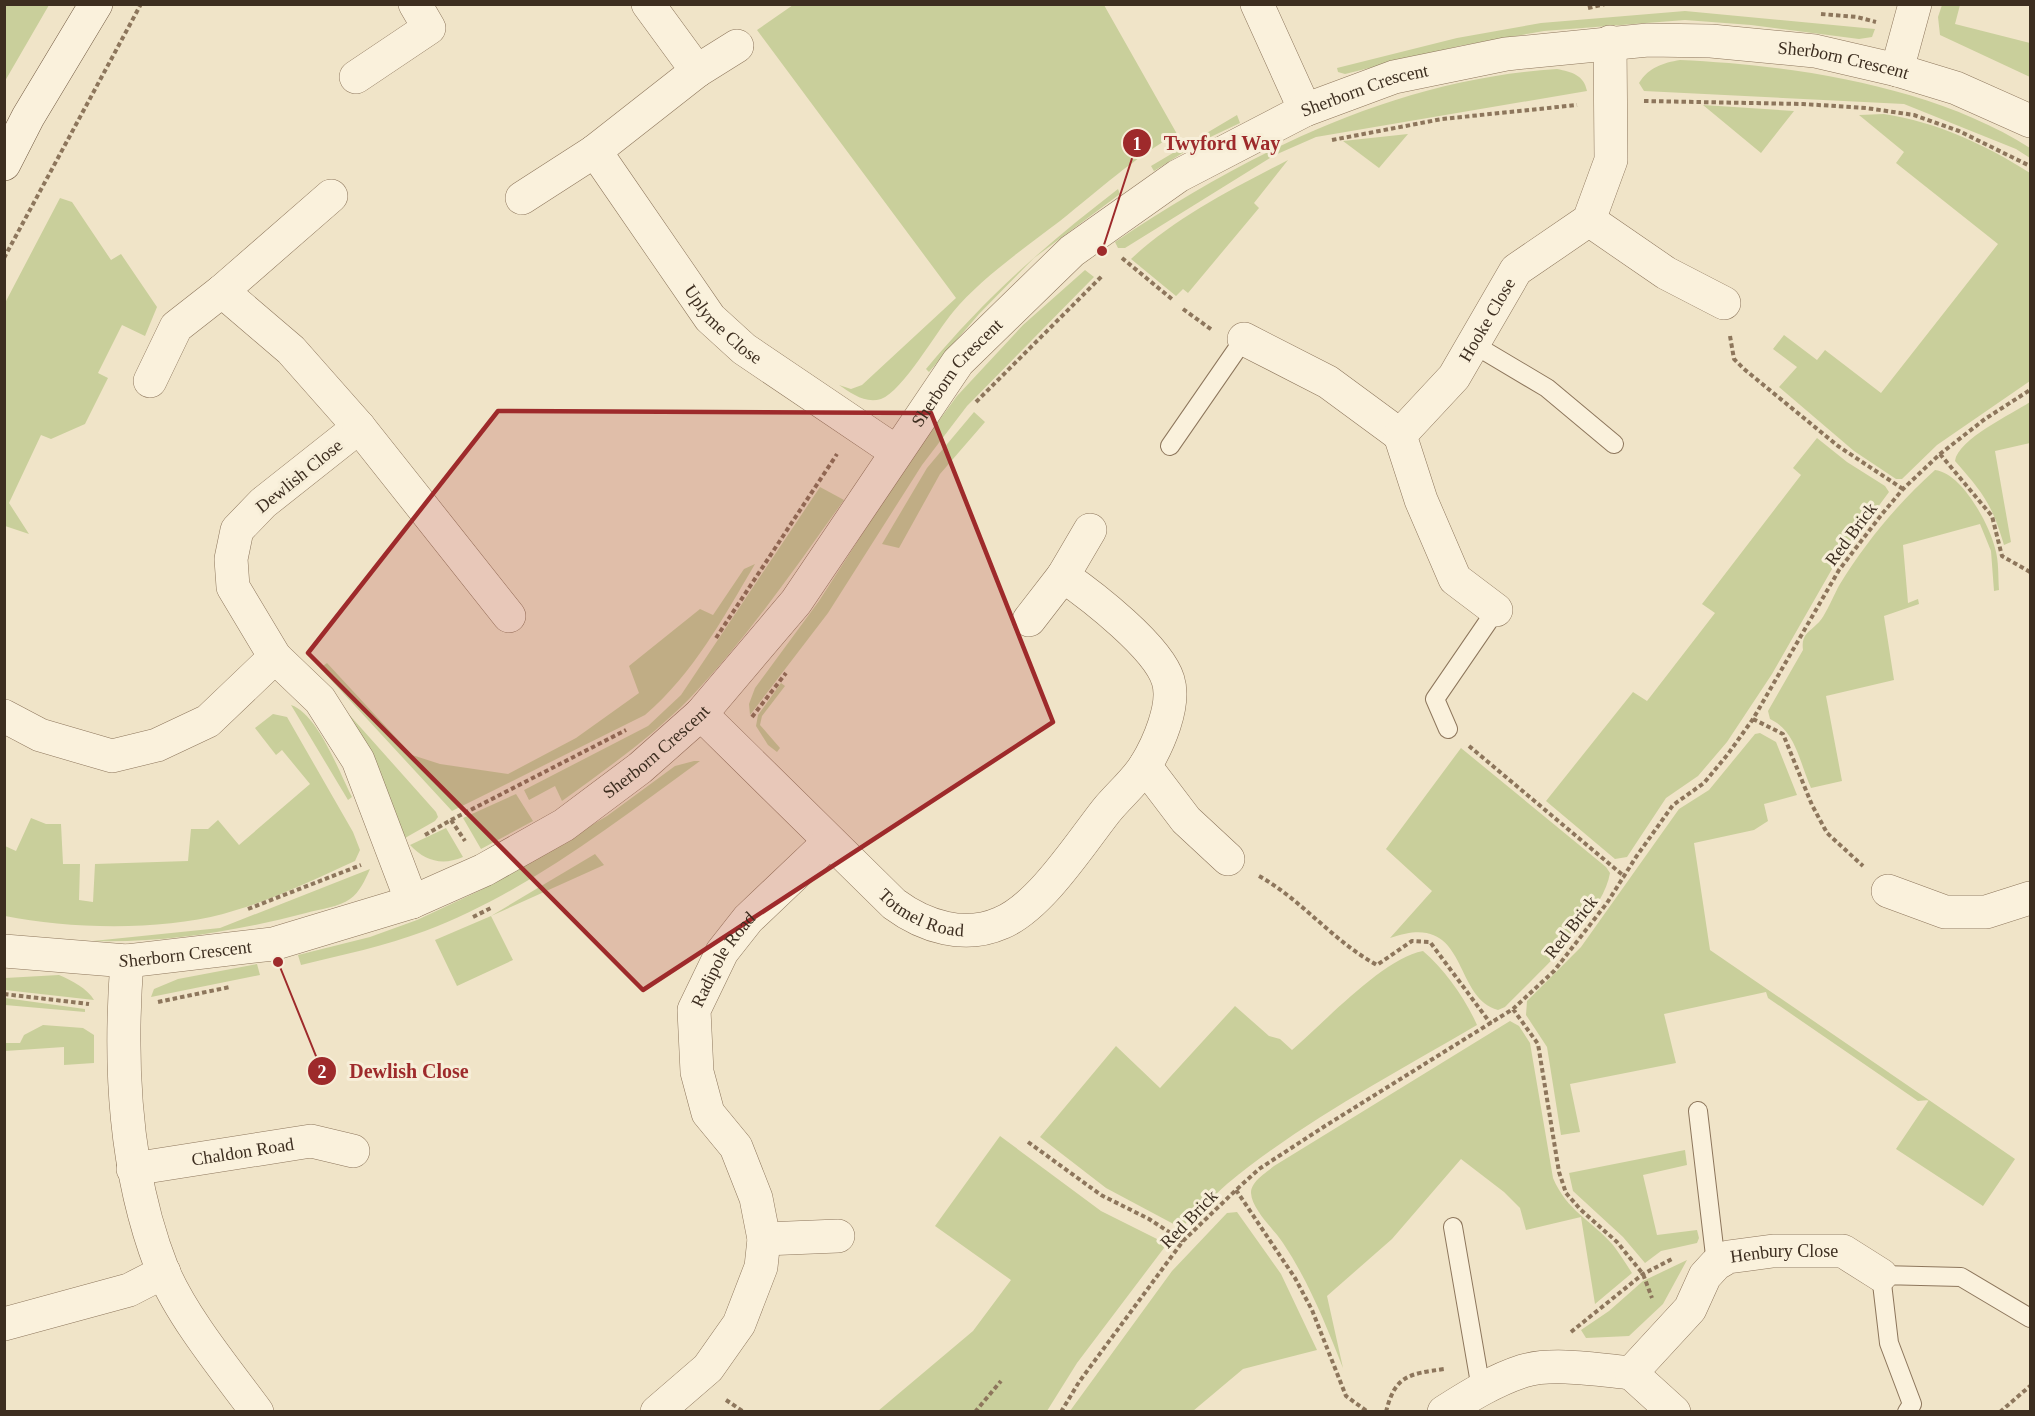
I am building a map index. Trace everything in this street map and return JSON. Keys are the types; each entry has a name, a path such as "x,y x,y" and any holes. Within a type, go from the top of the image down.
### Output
{"street":[{"path":"4,164 28,117 96,4"},
{"path":"356,77 429,28 415,4"},
{"path":"648,4 697,71"},
{"path":"1257,4 1305,110"},
{"path":"1897,70 1915,4"},
{"name":"Sherborn Crescent","path":"4,951 127,961 273,944 412,902 484,870 564,825 640,768 701,714 796,602 895,451 958,362 1072,251 1178,176 1305,110 1394,77 1506,54 1648,40 1815,51 1897,70 1956,88 2031,121"},
{"path":"1610,42 1611,160 1589,220 1666,273 1724,303"},
{"path":"522,198 595,151 697,71 737,46"},
{"name":"Uplyme Close","path":"595,151 710,318 744,350 895,451"},
{"path":"150,381 176,327 222,291 331,196"},
{"name":"Hooke Close","path":"1400,435 1454,377 1516,270 1589,220"},
{"name":"Dewlish Close","path":"222,291 291,350 359,427 509,616"},
{"path":"1244,339 1328,382 1400,435 1421,500 1455,579 1496,610"},
{"name":"Dewlish Close","path":"359,427 263,503 237,530 231,559 233,587 275,657 320,700 358,760 412,902"},
{"path":"1029,620 1062,576 1090,530"},
{"name":"Totmel Road","path":"701,714 732,742 829,842 894,904 910,916 926,924 945,928 985,929 1002,923 1033,902 1145,766 1169,712 1171,696 1162,664 1149,649 1082,589 1062,576"},
{"path":"4,716 40,735 112,756 157,745 207,721 275,657"},
{"path":"1145,766 1186,820 1228,859"},
{"name":"Radipole Road","path":"657,1412 708,1368 739,1324 761,1268 764,1239 756,1198 736,1147 708,1113 697,1072 694,1010 722,952 748,918 829,842"},
{"path":"1888,891 1945,912 1986,912 2031,898"},
{"path":"127,961 123,1009 127,1121 133,1169 164,1272 198,1330 257,1412"},
{"name":"Chaldon Road","path":"133,1169 311,1141 353,1151"},
{"path":"764,1239 838,1236"},
{"name":"Henbury Close","path":"1630,1373 1690,1309 1705,1276 1716,1264 1728,1257 1773,1251 1843,1251 1881,1275"},
{"path":"4,1324 129,1290 164,1272"},
{"path":"1444,1412 1481,1389 1525,1370 1570,1368 1630,1373 1674,1412"}],"lane":[{"path":"1170,446 1244,339"},
{"path":"1473,344 1547,388 1614,444"},
{"path":"1448,729 1435,699 1496,610"},
{"path":"1698,1111 1716,1264"},
{"path":"1453,1227 1481,1389"},
{"path":"1907,1412 1912,1404 1889,1343 1881,1275 1961,1277 2031,1318"}],"path":[{"path":"4,258 141,4"},
{"path":"1325,142 1442,119 1612,101 1803,104 1866,108 1914,115 1959,131 2031,166"},
{"path":"1113,265 1128,252"},
{"path":"1121,258 1173,300"},
{"path":"971,407 1106,273"},
{"path":"1724,303 1734,359 1838,446 1903,489"},
{"name":"Red Brick","path":"1061,1412 1079,1382 1183,1241 1259,1169 1491,1024 1513,1009 1554,971 1626,877 1636,857 1673,805 1704,783 1753,719 1839,570 1903,489 1940,454 1985,419 2031,390"},
{"path":"1940,454 1992,516 2002,556 2031,572"},
{"path":"732,742 788,670"},
{"path":"1753,719 1783,734 1812,805 1827,833 1888,891"},
{"path":"1448,729 1626,877"},
{"path":"246,910 393,851 452,820 484,870"},
{"path":"1228,859 1265,879 1355,953 1377,965 1412,941 1430,942 1491,1024"},
{"path":"464,920 495,906"},
{"path":"4,994 123,1009 241,985"},
{"path":"1513,1009 1538,1044 1559,1172 1566,1193 1617,1242 1642,1274"},
{"path":"1028,1142 1101,1195 1183,1241"},
{"path":"1236,1190 1295,1278 1312,1310 1346,1396 1368,1412"},
{"path":"975,1412 1001,1381"},
{"path":"2000,1412 2031,1386"}],"highlighted area":[{"path":"498,411 931,413 1053,722 643,990 308,653"}],"green space":[{"path":"4,5 49,5 5,81"},
{"path":"793,5 1104,5 1177,134 1131,164 990,276 953,312 919,360 890,394 881,399 864,399 839,385 851,389 862,385 956,298 757,30"},
{"path":"1942,5 1960,5 1955,24 2030,43 2030,77 1940,35 1938,17"},
{"path":"1685,11 1875,29 1872,37 1859,39 1751,25 1685,20 1544,31 1459,46 1345,74 1338,72 1337,68 1457,38 1541,23"},
{"path":"1680,60 1769,67 1861,83 1906,94 1992,127 2030,148 2030,158 2016,149 1904,104 1644,91 1639,83 1647,73 1662,64"},
{"path":"1557,69 1576,75 1583,81 1587,91 1316,137 1275,155 1125,248 1118,248 1115,242 1165,209 1217,179 1325,126 1381,105 1439,88 1497,76"},
{"path":"1703,105 1794,111 1761,153"},
{"path":"1884,114 1923,123 1960,136 2030,173 2030,381 1937,445 1902,479 1896,479 1854,451 1779,387 1797,367 1773,349 1784,335 1817,360 1825,350 1881,393 1998,244 1896,163 1904,152 1859,115"},
{"path":"1237,115 1240,123 1200,142 1154,171 1151,166"},
{"path":"1408,134 1379,168 1343,141"},
{"path":"1288,160 1254,203 1259,208 1188,293 1183,289 1176,296 1131,259 1186,217"},
{"path":"1118,189 1120,194 1035,257"},
{"path":"60,198 72,202 111,260 121,254 157,307 145,336 122,325 98,373 108,378 85,424 51,439 41,435 9,503 29,534 5,526 5,303"},
{"path":"1033,259 979,314 929,372 926,369 971,319"},
{"path":"1085,270 1094,277 967,406 922,465 828,613 750,715 749,704 755,688 819,601 910,460 957,396 1023,325"},
{"path":"2030,402 2030,443 1995,451 2011,542 2004,545 1986,500 1955,461 1965,444 1975,436"},
{"path":"974,412 985,422 940,474 899,548 882,544 927,468"},
{"path":"1817,438 1847,462 1885,486 1889,492 1832,569 1772,674 1727,742 1698,776 1666,798 1627,857 1615,859 1546,801 1633,692 1647,701 1715,613 1702,604 1801,475 1793,468"},
{"path":"1935,470 1955,480 1973,501 1987,526 1998,563 1999,590 1994,591 1991,551 1980,524 1903,545 1908,603 1918,599 1919,604 1884,616 1894,680 1826,696 1842,781 1811,788 1796,749 1786,731 1770,719 1768,711 1803,650 1804,638 1823,617 1860,553 1896,509"},
{"path":"820,487 844,500 732,651 690,698 612,765 562,801 555,786 529,800 524,790 648,726 681,695"},
{"path":"755,564 693,663 645,715 452,811 320,668 327,663 412,755 440,764 508,774 576,738 639,693 629,666 700,609 713,615 744,569"},
{"path":"781,683 785,686 762,716 760,725 780,748 777,752 768,745 756,726 758,715"},
{"path":"337,701 436,812 438,817 435,821 405,838"},
{"path":"291,705 301,711 319,731 352,797 348,800"},
{"path":"273,714 287,717 353,832 360,850 355,861 257,903 198,920 143,926 85,926 5,916 5,846 16,851 31,818 46,824 61,824 63,864 80,864 79,900 93,902 95,864 188,861 191,829 208,829 218,820 239,845 310,784 282,750 276,755 255,728"},
{"path":"1760,733 1776,742 1797,795 1764,804 1768,821 1754,830 1694,843 1710,950 1929,1100 1918,1101 1768,998 1766,992 1664,1014 1676,1063 1570,1084 1580,1132 1561,1135 1547,1047 1526,1015 1527,1001 1581,947 1679,809 1709,790 1755,734"},
{"path":"1461,748 1606,867 1610,873 1605,890 1582,926 1505,1007 1498,1010 1483,1002 1447,945 1434,935 1416,932 1390,938 1432,891 1386,849"},
{"path":"700,761 568,855 498,897 425,931 363,950 301,965 298,955 370,937 417,920 481,890 607,816 675,766"},
{"path":"516,794 533,821 481,849 463,818"},
{"path":"446,828 463,857 448,861 434,860 422,855 410,845"},
{"path":"595,854 604,865 491,916"},
{"path":"370,869 354,896 346,902 329,908 253,925 174,938 93,941 220,928"},
{"path":"491,916 513,960 457,986 435,940"},
{"path":"1423,951 1454,985 1477,1025 1317,1119 1286,1140 1227,1184 1181,1228 1106,1188 1040,1137 1116,1046 1160,1088 1235,1006 1269,1036 1280,1039 1292,1050 1372,978 1407,956"},
{"path":"257,964 260,975 151,997 154,989 178,979"},
{"path":"59,975 74,982 94,1000 5,990 5,978"},
{"path":"5,998 85,1009 85,1012 5,1005"},
{"path":"1510,1021 1519,1026 1530,1043 1553,1178 1565,1199 1605,1236 1632,1273 1595,1304 1581,1217 1526,1230 1520,1208 1504,1192 1461,1159 1392,1239 1327,1296 1343,1368 1301,1273 1283,1243 1255,1206 1251,1193 1253,1185 1274,1166"},
{"path":"43,1025 83,1028 94,1035 94,1063 64,1065 64,1047 5,1051 5,1043 20,1043 24,1035"},
{"path":"1929,1100 2015,1159 1983,1206 1896,1149"},
{"path":"1000,1136 1101,1211 1167,1244 1077,1363 1047,1411 878,1411 973,1331 1011,1280 935,1226"},
{"path":"1685,1150 1687,1165 1643,1175 1657,1235 1697,1230 1699,1238 1697,1243 1661,1251 1645,1263 1623,1237 1573,1191 1569,1173"},
{"path":"1237,1212 1281,1274 1317,1350 1243,1369 1193,1411 1070,1411 1172,1271 1227,1213"},
{"path":"1687,1260 1663,1304 1629,1336 1586,1338 1581,1330 1609,1311 1643,1281"}],"place":[{"name":"Twyford Way","path":"1102,251"},
{"name":"Dewlish Close","path":"278,962"}]}
